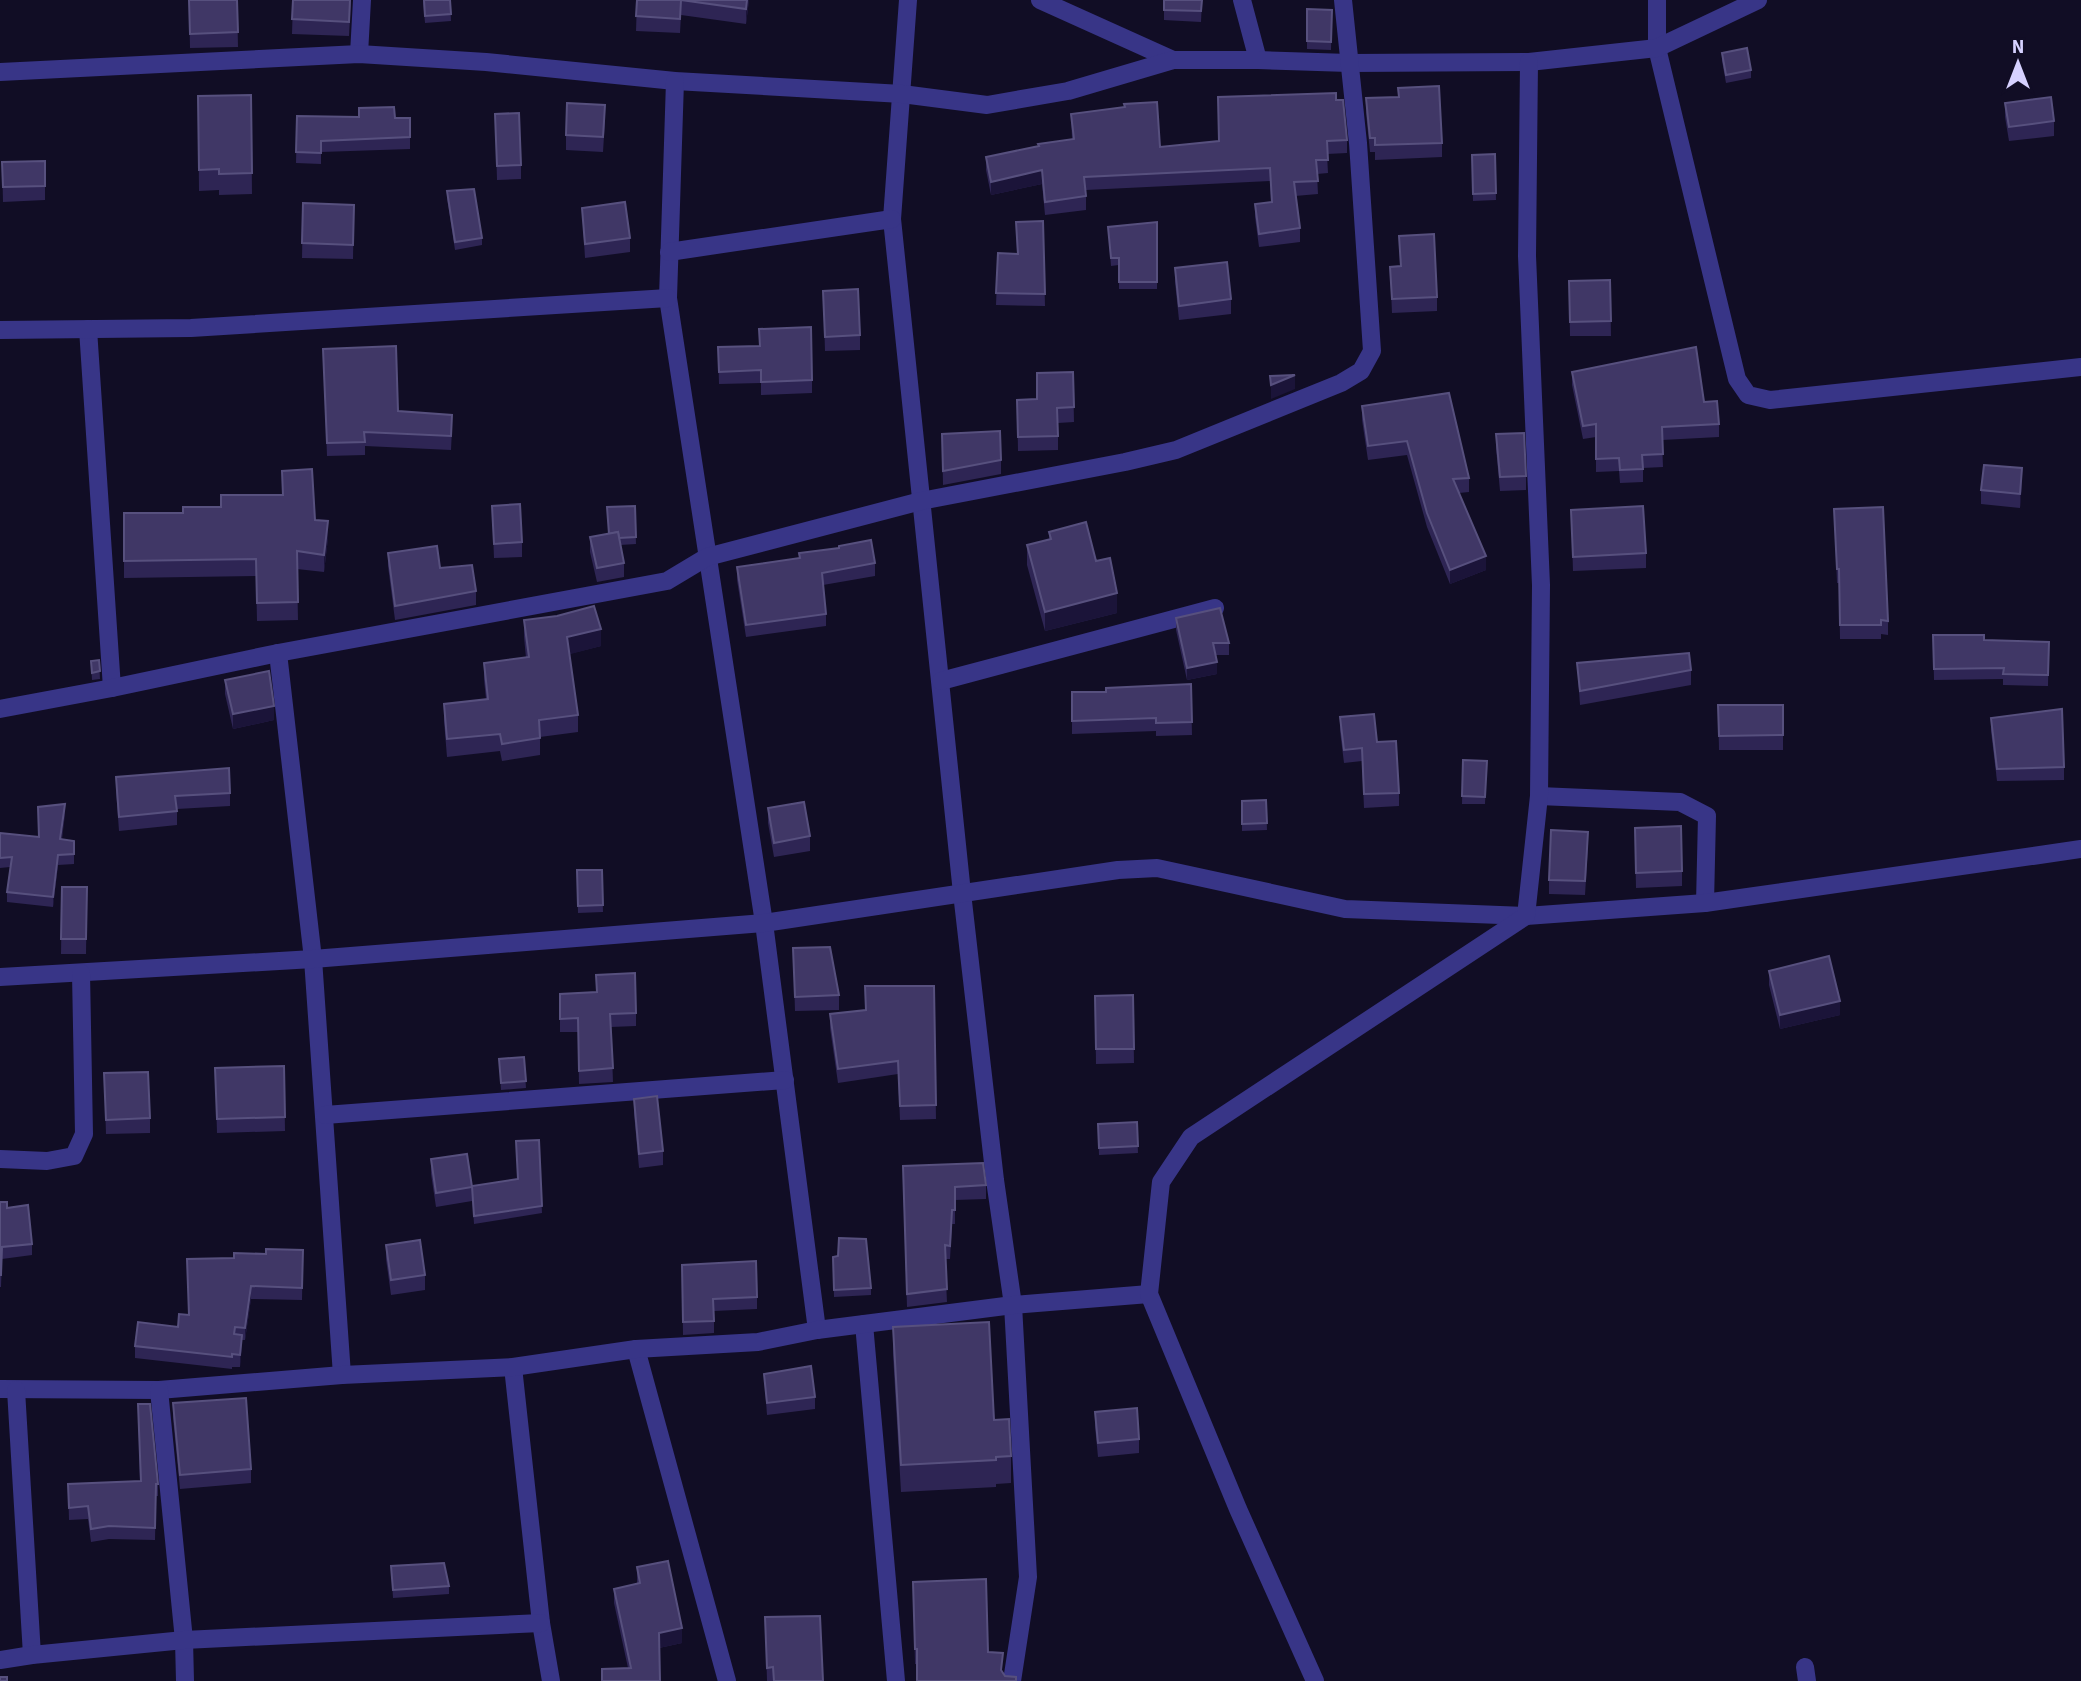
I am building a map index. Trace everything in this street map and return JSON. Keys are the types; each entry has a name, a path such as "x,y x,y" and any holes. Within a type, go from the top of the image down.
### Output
{"street":[{"path":"359,54 362,0"},
{"path":"908,0 892,219 962,893 995,1180 1013,1305 1028,1577 1012,1681"},
{"path":"1040,0 1173,60"},
{"path":"1242,0 1258,60"},
{"path":"0,709 278,653 667,581 707,557 921,501 1176,450 1341,383 1361,372 1373,351 1343,0"},
{"path":"1657,0 1657,48 1737,379 1748,395 1770,400 2081,368"},
{"path":"0,72 359,54 486,62 675,80 902,94 987,105 1068,90 1173,60 1529,62 1657,48 1758,0"},
{"path":"1526,916 1539,796 1541,585 1527,256 1529,62"},
{"path":"675,80 668,298 764,923 817,1330"},
{"path":"669,252 892,219"},
{"path":"0,330 205,327 668,298"},
{"path":"88,329 112,688"},
{"path":"941,681 1214,608"},
{"path":"278,653 313,959 342,1375"},
{"path":"1539,796 1680,802 1697,809 1707,816 1705,903"},
{"path":"0,977 313,959 764,923 1118,870 1157,868 1345,909 1526,916 1705,903 2081,849"},
{"path":"1314,1681 1149,1294 1161,1182 1191,1137 1526,916"},
{"path":"0,1159 47,1161 74,1156 84,1134 82,973"},
{"path":"325,1115 785,1080"},
{"path":"32,1655 8,1390 159,1390 342,1375 513,1367 636,1349 758,1342 817,1330 1013,1305 1149,1294"},
{"path":"864,1324 897,1681"},
{"path":"636,1349 727,1681"},
{"path":"513,1367 541,1623 551,1681"},
{"path":"159,1390 184,1640 185,1681"},
{"path":"0,1660 184,1640 541,1623"}],"building":[{"path":"189,0 237,0 238,32 190,34"},
{"path":"293,0 350,0 349,22 292,19"},
{"path":"424,0 450,0 451,14 425,16"},
{"path":"637,0 681,0 680,19 636,16"},
{"path":"681,0 747,0 746,9"},
{"path":"1164,0 1202,0 1201,11 1164,10"},
{"path":"1307,9 1332,10 1331,42 1307,41"},
{"path":"1747,48 1751,70 1726,75 1722,53"},
{"path":"1439,86 1442,143 1375,145 1375,138 1370,138 1366,98 1399,97 1398,88"},
{"path":"1336,93 1336,100 1343,100 1347,140 1327,141 1328,160 1316,160 1318,181 1294,182 1300,228 1259,234 1255,204 1272,202 1270,168 1084,177 1086,196 1045,202 1042,170 991,182 986,157 1039,146 1038,144 1074,139 1071,114 1125,107 1124,104 1157,102 1160,147 1219,141 1218,97"},
{"path":"251,95 252,173 219,174 219,169 199,170 198,96"},
{"path":"2051,97 2054,121 2009,127 2005,103"},
{"path":"567,103 605,105 603,137 566,135"},
{"path":"394,107 395,118 410,118 410,137 321,141 321,153 296,152 297,116 359,117 359,108"},
{"path":"519,113 521,165 497,166 495,114"},
{"path":"1495,154 1496,193 1473,194 1472,155"},
{"path":"45,161 45,186 3,187 2,162"},
{"path":"474,189 482,238 455,242 447,191"},
{"path":"625,202 630,238 585,244 582,208"},
{"path":"303,203 354,205 353,245 302,243"},
{"path":"1043,221 1045,294 996,293 998,253 1018,254 1016,222"},
{"path":"1157,222 1157,282 1119,282 1119,258 1111,258 1108,227"},
{"path":"1434,234 1437,297 1392,299 1390,267 1401,266 1399,236"},
{"path":"1227,262 1231,299 1179,306 1175,268"},
{"path":"1610,280 1611,321 1570,322 1569,281"},
{"path":"858,289 860,335 825,337 823,291"},
{"path":"811,327 812,380 761,382 761,370 719,372 718,347 760,346 759,329"},
{"path":"396,346 398,411 452,415 451,436 364,432 365,442 327,443 323,349"},
{"path":"1696,347 1704,402 1717,401 1719,424 1662,427 1663,454 1642,455 1643,469 1620,470 1619,458 1596,459 1596,424 1583,426 1572,372"},
{"path":"1073,372 1074,407 1057,408 1058,436 1018,437 1017,400 1037,399 1037,373"},
{"path":"1295,375 1271,385 1270,376"},
{"path":"1449,393 1469,478 1453,479 1486,556 1450,570 1427,513 1407,441 1368,446 1362,406"},
{"path":"1000,431 1001,460 943,471 942,434"},
{"path":"1524,433 1526,476 1500,477 1496,434"},
{"path":"1984,465 2022,468 2020,494 1981,490"},
{"path":"312,469 315,520 328,521 324,555 297,551 298,602 257,603 256,559 124,561 124,513 183,513 183,507 221,507 221,495 283,495 282,471"},
{"path":"520,504 522,542 494,544 492,506"},
{"path":"635,506 636,537 619,538 618,532 609,534 607,507"},
{"path":"1643,506 1646,553 1573,557 1571,510"},
{"path":"1883,507 1888,621 1881,620 1881,625 1840,625 1834,509"},
{"path":"1086,522 1096,561 1110,558 1117,593 1045,612 1027,545 1051,539 1049,532"},
{"path":"618,532 624,563 597,568 590,537"},
{"path":"871,540 875,563 822,573 826,614 746,625 737,567 800,558 799,553 839,548"},
{"path":"437,546 440,568 472,565 476,591 395,606 388,553"},
{"path":"594,606 601,629 567,637 578,715 539,720 540,738 502,744 500,734 447,739 444,704 488,699 484,663 529,657 524,620 557,616"},
{"path":"1220,608 1229,643 1213,643 1217,662 1187,668 1176,618"},
{"path":"1933,635 1984,635 1984,640 2049,642 2048,675 2003,674 2004,668 1934,669"},
{"path":"1689,653 1691,670 1580,691 1577,663"},
{"path":"99,660 100,671 92,673 91,661"},
{"path":"269,671 274,706 233,714 225,680"},
{"path":"1191,684 1192,722 1156,723 1156,718 1072,721 1072,692 1106,692 1106,688"},
{"path":"1718,705 1783,705 1783,735 1719,736"},
{"path":"2062,709 2064,767 1997,769 1991,718"},
{"path":"1374,714 1377,742 1396,741 1399,793 1364,794 1362,748 1344,750 1340,717"},
{"path":"1463,760 1487,761 1485,797 1462,796"},
{"path":"229,768 230,793 175,796 177,811 119,817 116,777"},
{"path":"1266,800 1267,823 1242,824 1242,801"},
{"path":"804,802 810,836 774,843 768,808"},
{"path":"65,804 60,839 74,841 74,854 58,855 53,897 7,892 12,857 0,858 0,833 39,837 38,807"},
{"path":"1681,826 1682,871 1636,873 1635,828"},
{"path":"1551,830 1588,832 1585,881 1549,880"},
{"path":"577,870 602,870 603,905 578,906"},
{"path":"62,887 87,887 86,939 61,939"},
{"path":"830,947 839,995 795,997 793,948"},
{"path":"1829,956 1840,1001 1780,1015 1769,971"},
{"path":"635,973 636,1013 610,1014 613,1068 579,1071 578,1018 560,1019 560,994 597,992 596,975"},
{"path":"865,986 934,986 936,1105 900,1106 898,1061 838,1069 830,1014 866,1010"},
{"path":"1133,995 1134,1049 1096,1049 1095,996"},
{"path":"524,1057 526,1081 501,1083 499,1059"},
{"path":"284,1066 285,1117 217,1119 215,1068"},
{"path":"148,1072 150,1118 106,1120 104,1073"},
{"path":"657,1096 663,1151 639,1154 634,1099"},
{"path":"1137,1122 1138,1146 1099,1148 1098,1124"},
{"path":"539,1140 542,1206 474,1216 472,1186 518,1179 516,1141"},
{"path":"467,1154 472,1187 436,1193 431,1159"},
{"path":"983,1163 986,1185 955,1187 950,1246 945,1245 947,1289 907,1294 903,1166"},
{"path":"0,1202 7,1202 7,1208 28,1205 32,1244 2,1247 1,1275 0,1275"},
{"path":"839,1238 866,1239 871,1288 834,1290 833,1257 838,1256"},
{"path":"420,1240 425,1275 391,1280 386,1245"},
{"path":"266,1249 303,1250 302,1288 251,1286 245,1328 235,1327 234,1334 242,1335 240,1355 232,1354 232,1357 135,1346 138,1322 178,1327 179,1314 189,1315 187,1259 234,1258 234,1253 266,1254"},
{"path":"756,1261 757,1297 713,1299 714,1321 683,1322 682,1265"},
{"path":"989,1322 994,1420 1009,1419 1011,1456 996,1457 996,1460 901,1465 893,1327"},
{"path":"811,1366 815,1397 767,1403 764,1374"},
{"path":"246,1398 251,1469 180,1475 173,1403"},
{"path":"138,1404 150,1404 158,1484 155,1528 109,1526 91,1529 88,1506 69,1508 68,1484 141,1481"},
{"path":"1137,1408 1139,1439 1098,1443 1095,1412"},
{"path":"668,1561 682,1628 659,1633 660,1681 602,1681 602,1669 631,1668 614,1589 640,1583 637,1567"},
{"path":"444,1563 449,1586 393,1590 391,1566"},
{"path":"986,1579 988,1652 1003,1653 1001,1670 1005,1676 1016,1677 1016,1681 917,1681 913,1582"},
{"path":"820,1616 823,1681 774,1681 773,1667 767,1668 765,1617"}]}
